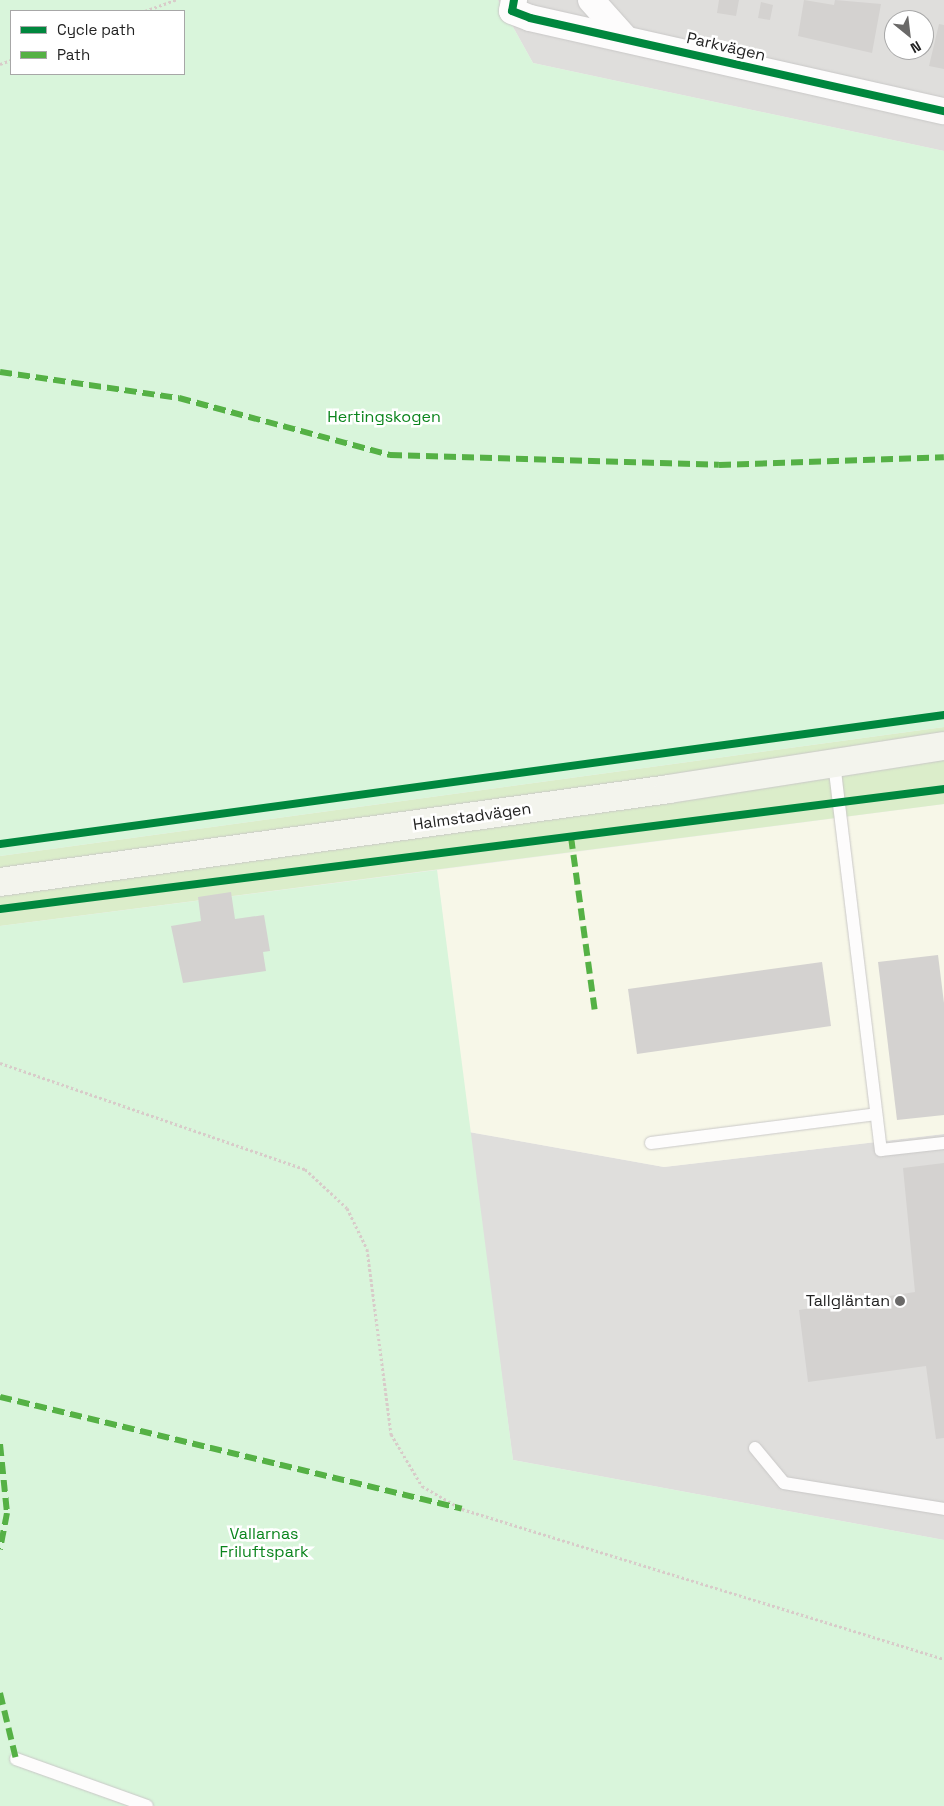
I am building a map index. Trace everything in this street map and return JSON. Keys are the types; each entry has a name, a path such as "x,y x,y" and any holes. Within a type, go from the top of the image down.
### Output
{"main road":[{"name":"Halmstadvägen","path":"0,882 944,746"}],"street":[{"name":"Parkvägen","path":"514,0 512,11 530,18 944,111"},
{"path":"591,0 625,38"}],"lane":[{"path":"834,763 880,1150 944,1143"},
{"path":"651,1143 876,1114"},
{"path":"754,1448 784,1483 944,1509"},
{"path":"16,1759 147,1806"}],"path":[{"path":"149,10 176,0"},
{"path":"0,1063 306,1169 347,1208 367,1249 391,1434 422,1486 462,1509 944,1659"}],"shaded area":[{"path":"498,0 944,0 944,151 533,63"},
{"path":"944,804 944,1134 664,1167 469,1132 437,870"},
{"path":"469,1132 664,1167 944,1134 944,1540 513,1460"}],"green space":[{"name":"Hertingskogen","path":"0,0 498,0 533,63 944,151 944,727 0,856"},
{"path":"944,727 944,804 0,926 0,856"},
{"name":"Vallarnas Friluftspark","path":"437,870 513,1460 944,1540 944,1806 0,1806 0,926"}],"building":[{"path":"719,0 739,0 736,16 717,13"},
{"path":"804,0 834,5 835,0 881,4 872,53 798,36"},
{"path":"761,2 773,5 770,20 758,18"},
{"path":"939,24 944,25 944,69 929,66 930,60 934,60 934,45"},
{"path":"231,892 235,919 264,915 270,951 263,952 266,971 183,983 171,926 201,921 198,897"},
{"path":"938,955 944,1003 944,1115 897,1120 878,962"},
{"path":"822,962 831,1026 637,1054 628,989"},
{"name":"Tallgläntan","path":"944,1163 944,1438 936,1439 926,1366 808,1382 799,1310 915,1292 903,1168"}],"marked path":[{"path":"0,372 179,398 390,455 719,465 944,457"},
{"path":"571,837 595,1012"},
{"path":"0,1397 462,1509"},
{"path":"0,1444 7,1513 0,1549"},
{"path":"0,1693 16,1759"}],"cycle path":[{"path":"514,0 512,11 530,18 944,111"},
{"path":"0,844 944,715"},
{"path":"0,909 944,789"}],"place":[{"name":"Tallgläntan","path":"900,1301"}]}
